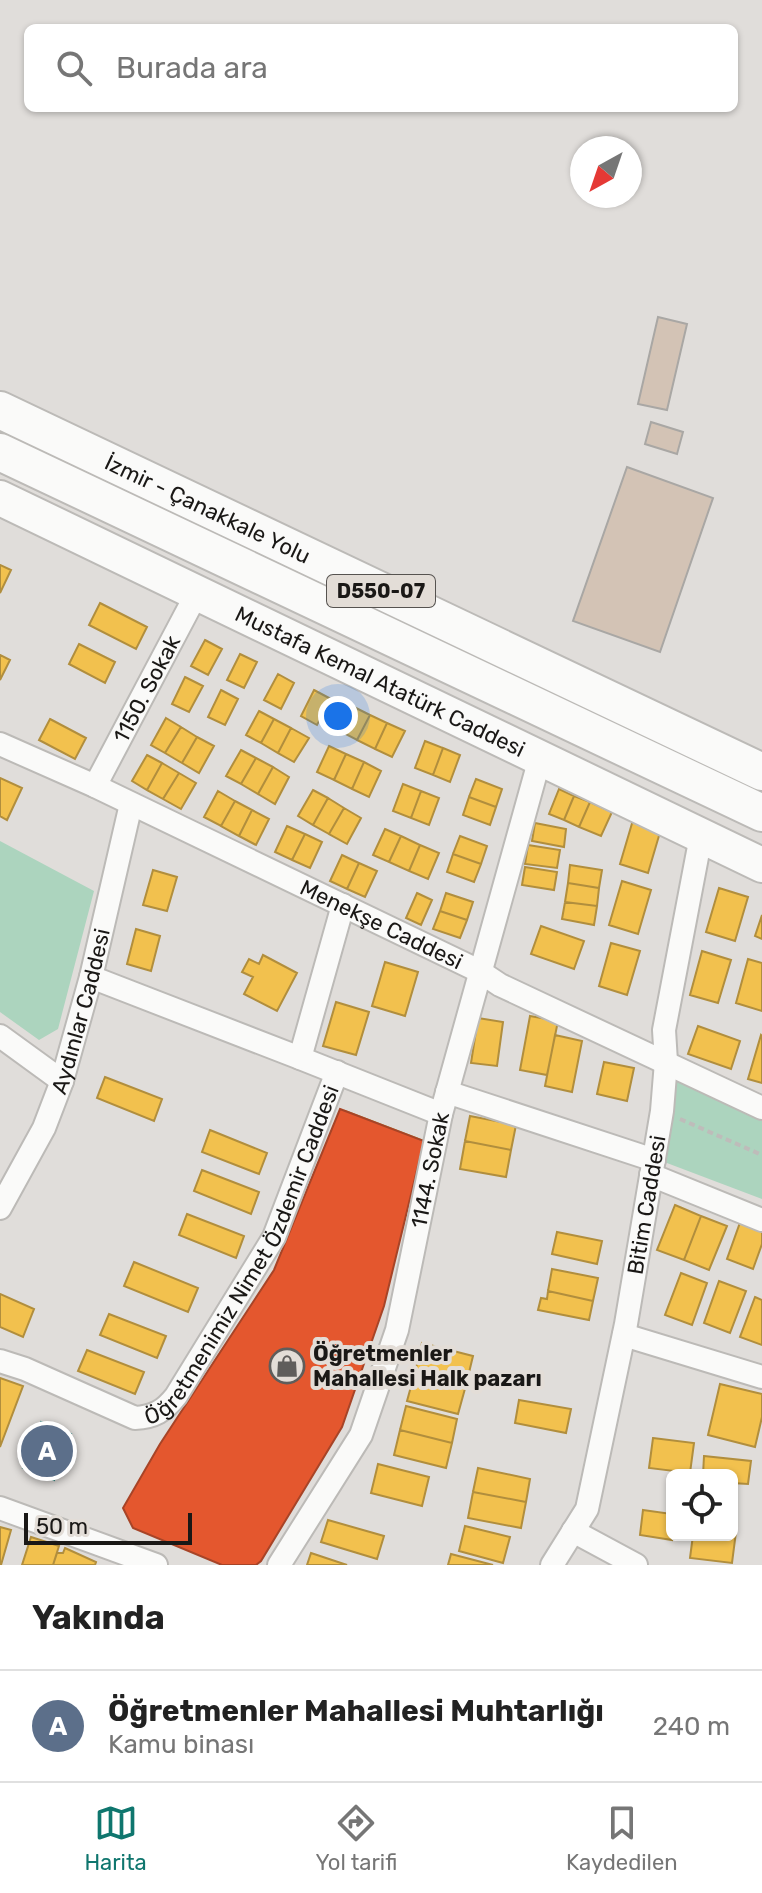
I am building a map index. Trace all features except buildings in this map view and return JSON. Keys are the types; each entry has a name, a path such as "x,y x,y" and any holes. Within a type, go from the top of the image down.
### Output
{"highway":[{"name":"İzmir - Çanakkale Yolu","path":"0,410 762,772"},
{"name":"İzmir - Çanakkale Yolu","path":"0,452 762,813"}],"main road":[{"name":"Mustafa Kemal Atatürk Caddesi","path":"0,498 762,865"}],"street":[{"name":"1150. Sokak","path":"95,786 197,593"},
{"name":"Menekşe Caddesi","path":"0,744 95,786 479,971 500,985 762,1108"},
{"name":"1144. Sokak","path":"279,1565 361,1435 397,1330 444,1103 540,758"},
{"name":"Aydınlar Caddesi","path":"0,1208 44,1128 62,1081 91,977 131,804"},
{"name":"Bitim Caddesi","path":"552,1565 587,1509 624,1335 662,1111 666,1062 664,1030 701,836"},
{"path":"300,1058 343,905"},
{"path":"91,977 337,1072 653,1167 762,1220"},
{"path":"0,1036 62,1081"},
{"name":"Öğretmenimiz Nimet Özdemir Caddesi","path":"0,1361 135,1418 151,1417 166,1408 274,1237 337,1072"},
{"path":"624,1335 762,1377"},
{"path":"0,1508 156,1565"},
{"path":"573,1531 636,1565"}],"path":[{"path":"662,1111 762,1155"}],"green space":[{"path":"0,841 94,891 58,1029 39,1040 0,1012"},
{"path":"675,1079 762,1120 762,1199 659,1160"}],"place":[{"name":"Öğretmenler Mahallesi Halk pazarı","path":"287,1366"},
{"name":"Öğretmenler Mahallesi Muhtarlığı","path":"47,1451"}]}
